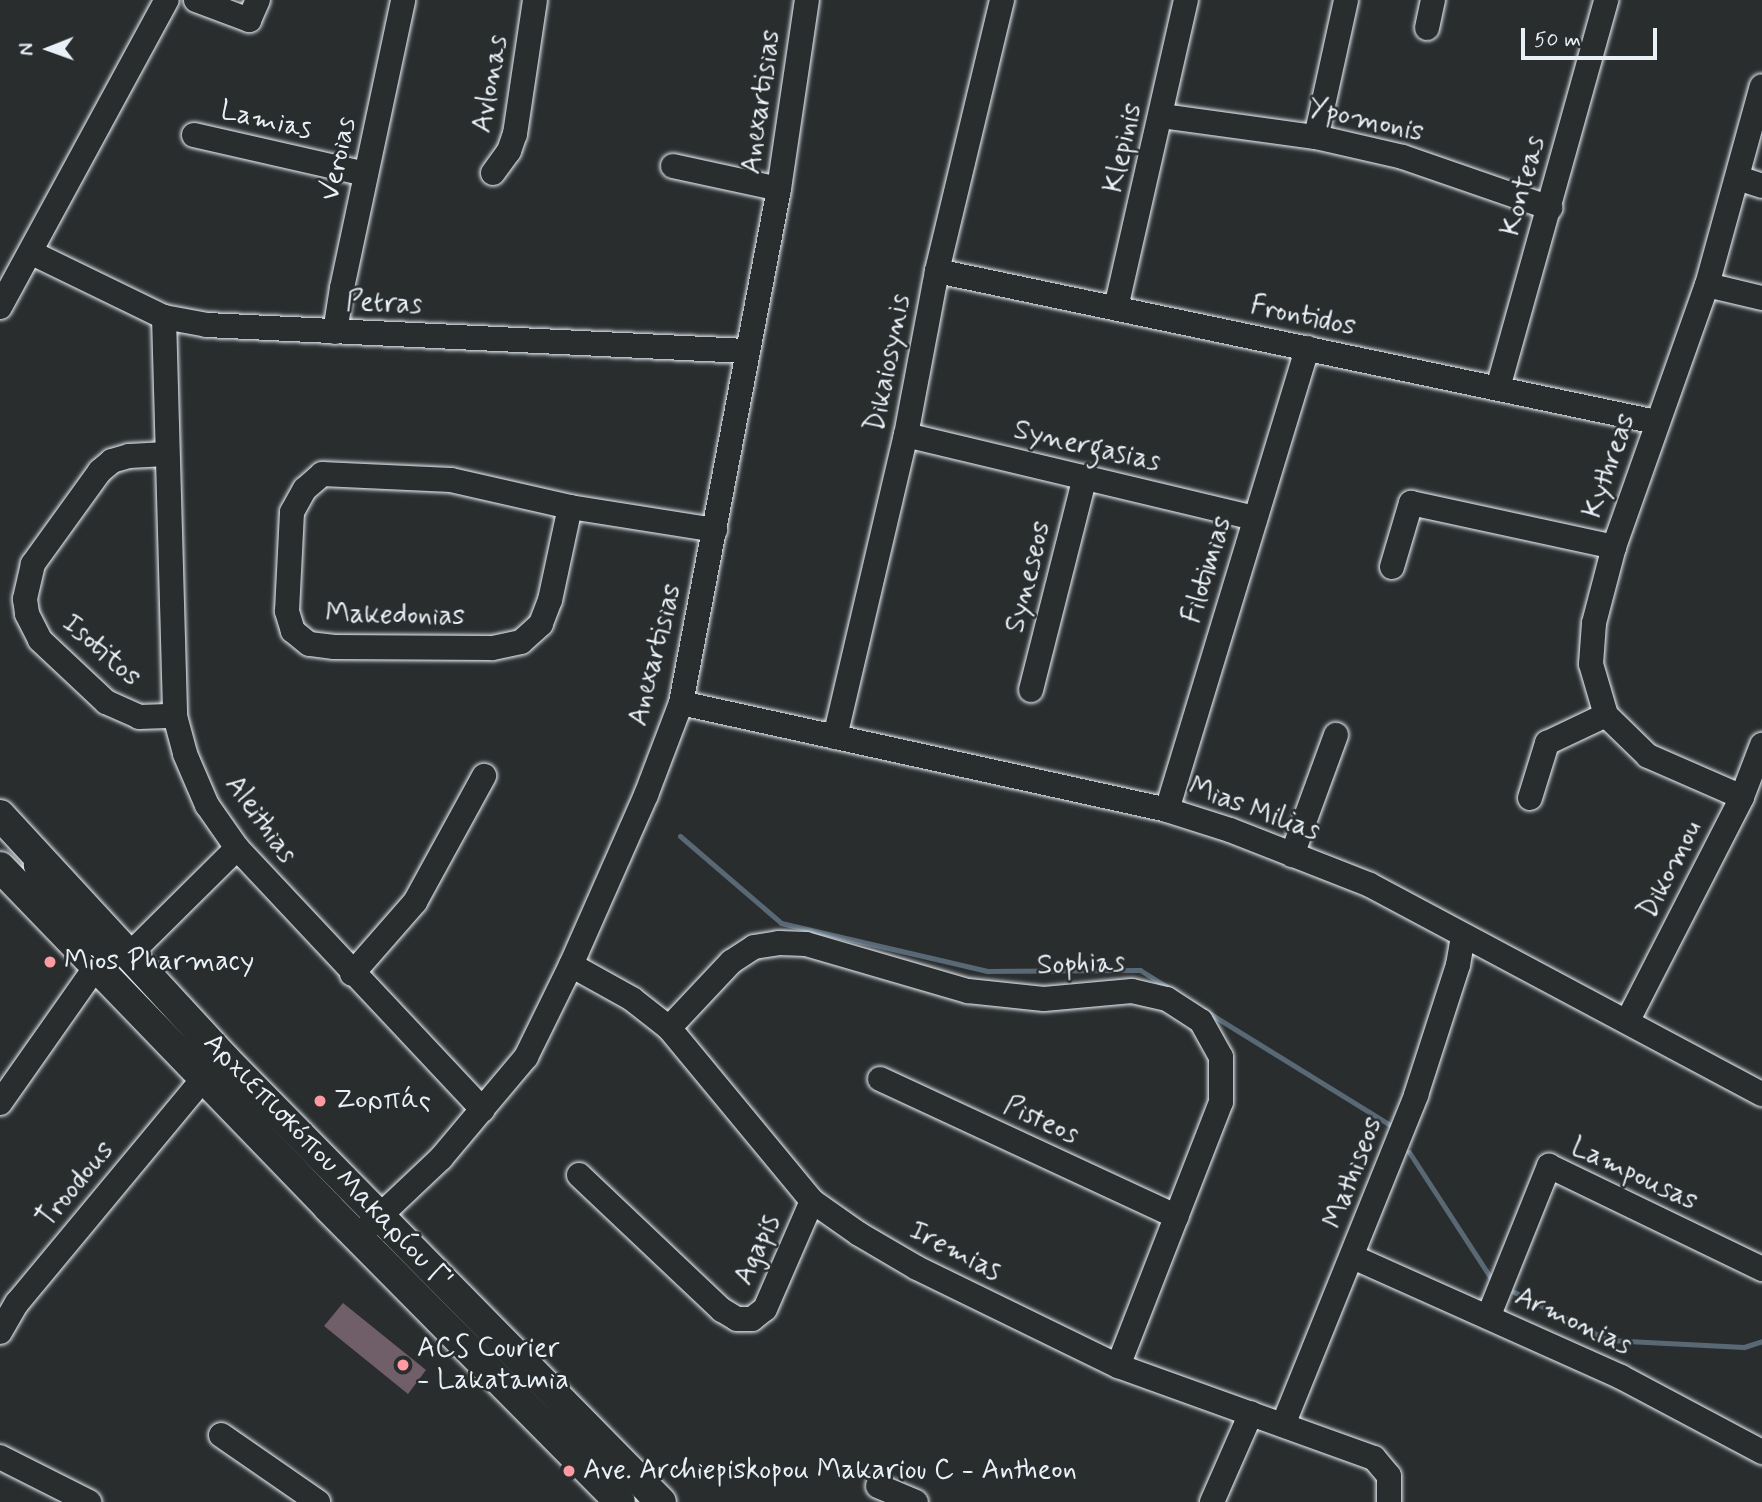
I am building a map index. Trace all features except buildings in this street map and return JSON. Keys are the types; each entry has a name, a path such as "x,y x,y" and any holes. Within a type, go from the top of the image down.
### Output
{"main road":[{"name":"Αρχιεπισκόπου Μακαρίου Γ'","path":"0,815 226,1060 661,1502"},
{"name":"Αρχιεπισκόπου Μακαρίου Γ'","path":"0,867 357,1237 620,1502"}],"street":[{"path":"0,307 32,254 167,0"},
{"path":"196,0 249,20 258,0"},
{"name":"Veroias","path":"335,332 403,0"},
{"name":"Avlonas","path":"493,173 509,151 514,134 535,0"},
{"name":"Anexartisias","path":"357,1237 441,1158 526,1057 571,965 646,795 681,703 779,189 807,0"},
{"name":"Dikaiosynis","path":"835,737 905,435 937,271 1002,0"},
{"name":"Klepinis","path":"1116,308 1162,117 1186,0"},
{"path":"1316,136 1346,0"},
{"path":"1427,28 1433,0"},
{"name":"Konteas","path":"1498,388 1606,0"},
{"name":"Kythreas","path":"1742,797 1648,756 1606,715 1591,664 1594,623 1614,547 1656,422 1707,285 1762,86"},
{"name":"Ypomonis","path":"1162,117 1316,136 1403,158 1550,208"},
{"name":"Lamias","path":"194,135 366,174"},
{"path":"673,166 779,189"},
{"path":"1738,178 1762,186"},
{"name":"Petras","path":"32,254 164,317 207,325 747,351"},
{"name":"Frontidos","path":"937,271 1656,422"},
{"path":"1707,285 1762,298"},
{"name":"Aleithias","path":"164,317 175,716 185,754 207,805 237,848 483,1111"},
{"name":"Filotimias","path":"1167,810 1307,348"},
{"name":"Synergasias","path":"905,435 1255,518"},
{"name":"Isotitos","path":"166,454 129,456 112,461 100,471 33,564 25,599 27,614 40,640 106,702 139,717 175,716"},
{"name":"Makedonias","path":"570,507 550,600 541,624 521,642 492,648 334,647 309,644 293,631 287,611 292,512 305,489 322,474 451,480 570,507 715,530"},
{"name":"Syneseos","path":"1031,690 1084,477"},
{"path":"1392,567 1410,503 1614,547"},
{"name":"Mias Milias","path":"681,703 1167,810 1230,830 1370,885 1463,937 1759,1085"},
{"path":"1530,798 1547,743 1606,715"},
{"path":"1292,855 1336,735"},
{"name":"Dikomou","path":"1628,1020 1742,797 1762,745"},
{"path":"352,974 415,902 484,776"},
{"path":"129,955 237,848"},
{"path":"0,1103 96,969 98,955 93,942 42,884 36,865 37,854"},
{"name":"Mathiseos","path":"1283,1425 1353,1257 1426,1067 1463,937"},
{"name":"Sophias","path":"669,1028 731,962 754,947 779,943 806,944 968,991 1044,999 1132,991 1167,999 1201,1021 1221,1057 1222,1102 1118,1366"},
{"name":"Iremias","path":"571,965 632,999 669,1028 812,1201 917,1268 1118,1366 1374,1458 1389,1476 1389,1502"},
{"name":"Troodous","path":"0,1332 18,1303 203,1079"},
{"name":"Pisteos","path":"880,1079 1177,1217"},
{"name":"Lampousas","path":"1489,1315 1549,1166 1762,1269"},
{"name":"Agapis","path":"579,1175 722,1310 737,1319 752,1319 765,1309 812,1201"},
{"name":"Armonias","path":"1353,1257 1489,1315 1621,1377 1762,1451"},
{"path":"1212,1502 1251,1413"},
{"path":"221,1436 318,1502"},
{"path":"0,1457 89,1502"},
{"path":"878,1486 916,1502"}],"waterway":[{"path":"680,836 781,923 987,971 1140,970 1172,990"},
{"path":"1204,1010 1392,1126"},
{"path":"1409,1152 1492,1280"},
{"path":"1514,1292 1608,1340 1744,1347 1762,1341"}],"place":[{"name":"Mios Pharmacy","path":"50,962"},
{"name":"Ζορπάς","path":"320,1101"},
{"name":"ACS Courier - Lakatamia","path":"403,1365"},
{"name":"Ave. Archiepiskopou Makariou C - Antheon","path":"569,1471"}]}
